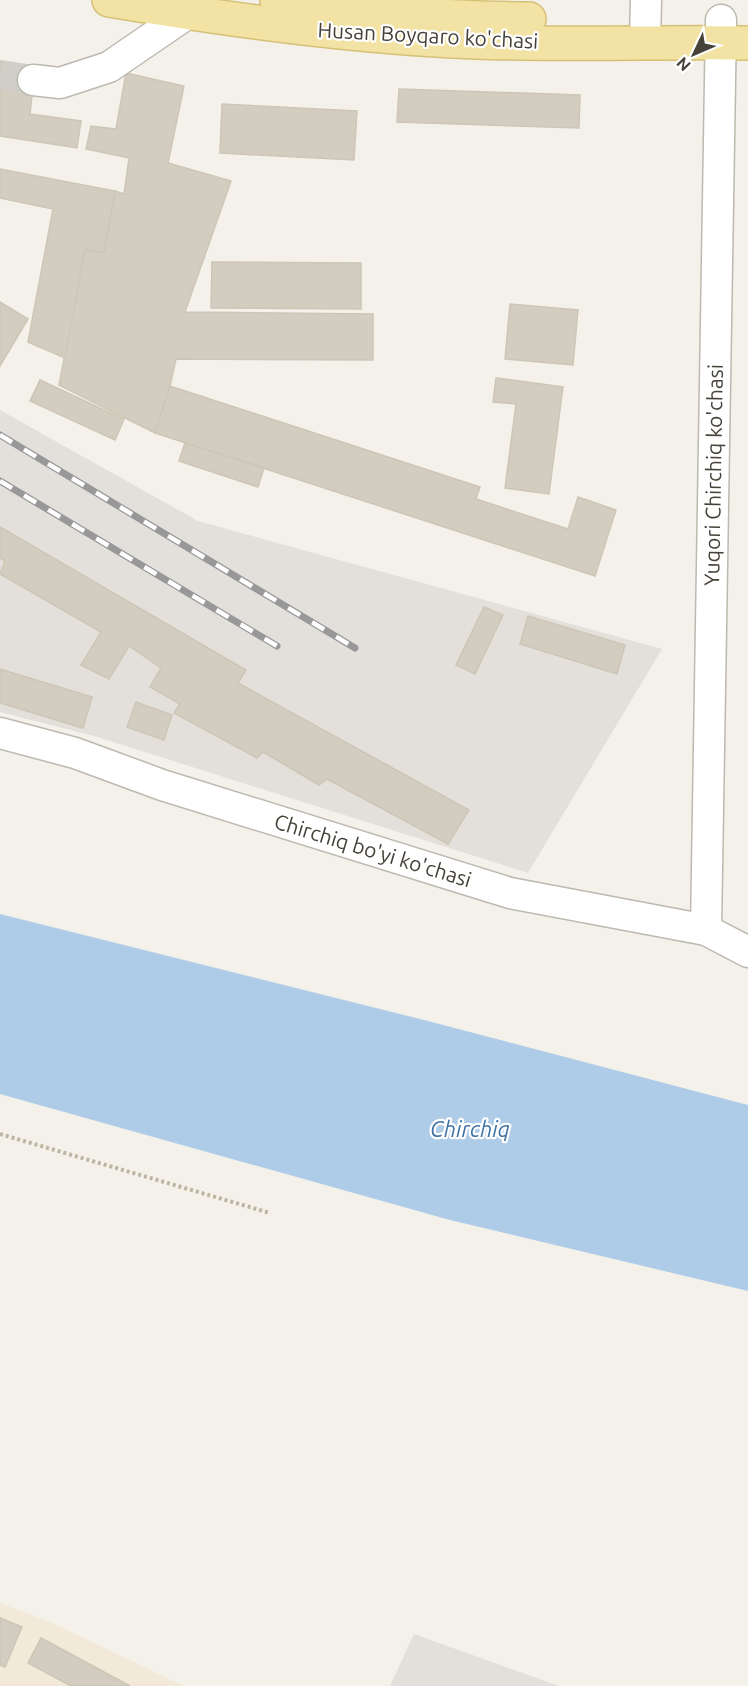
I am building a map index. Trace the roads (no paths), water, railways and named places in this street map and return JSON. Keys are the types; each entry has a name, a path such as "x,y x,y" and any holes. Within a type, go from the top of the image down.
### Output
{"main road":[{"name":"Husan Boyqaro ko'chasi","path":"109,0 189,7 330,30 475,42 645,21"},
{"name":"Husan Boyqaro ko'chasi","path":"277,0 342,8 491,19 645,21 734,32"}],"street":[{"path":"33,80 60,83 109,67 189,7"},
{"name":"Yuqori Chirchiq ko'chasi","path":"706,930 734,32"},
{"name":"Chirchiq bo'yi ko'chasi","path":"0,733 75,753 162,785 510,893 706,930 748,952"}],"water":[{"name":"Chirchiq","path":"0,914 428,1021 748,1105 748,1291 450,1220 0,1094"}],"tunnel":[{"path":"0,75 33,80"}],"railway":[{"path":"0,435 355,648"},
{"path":"0,481 277,646"}]}
